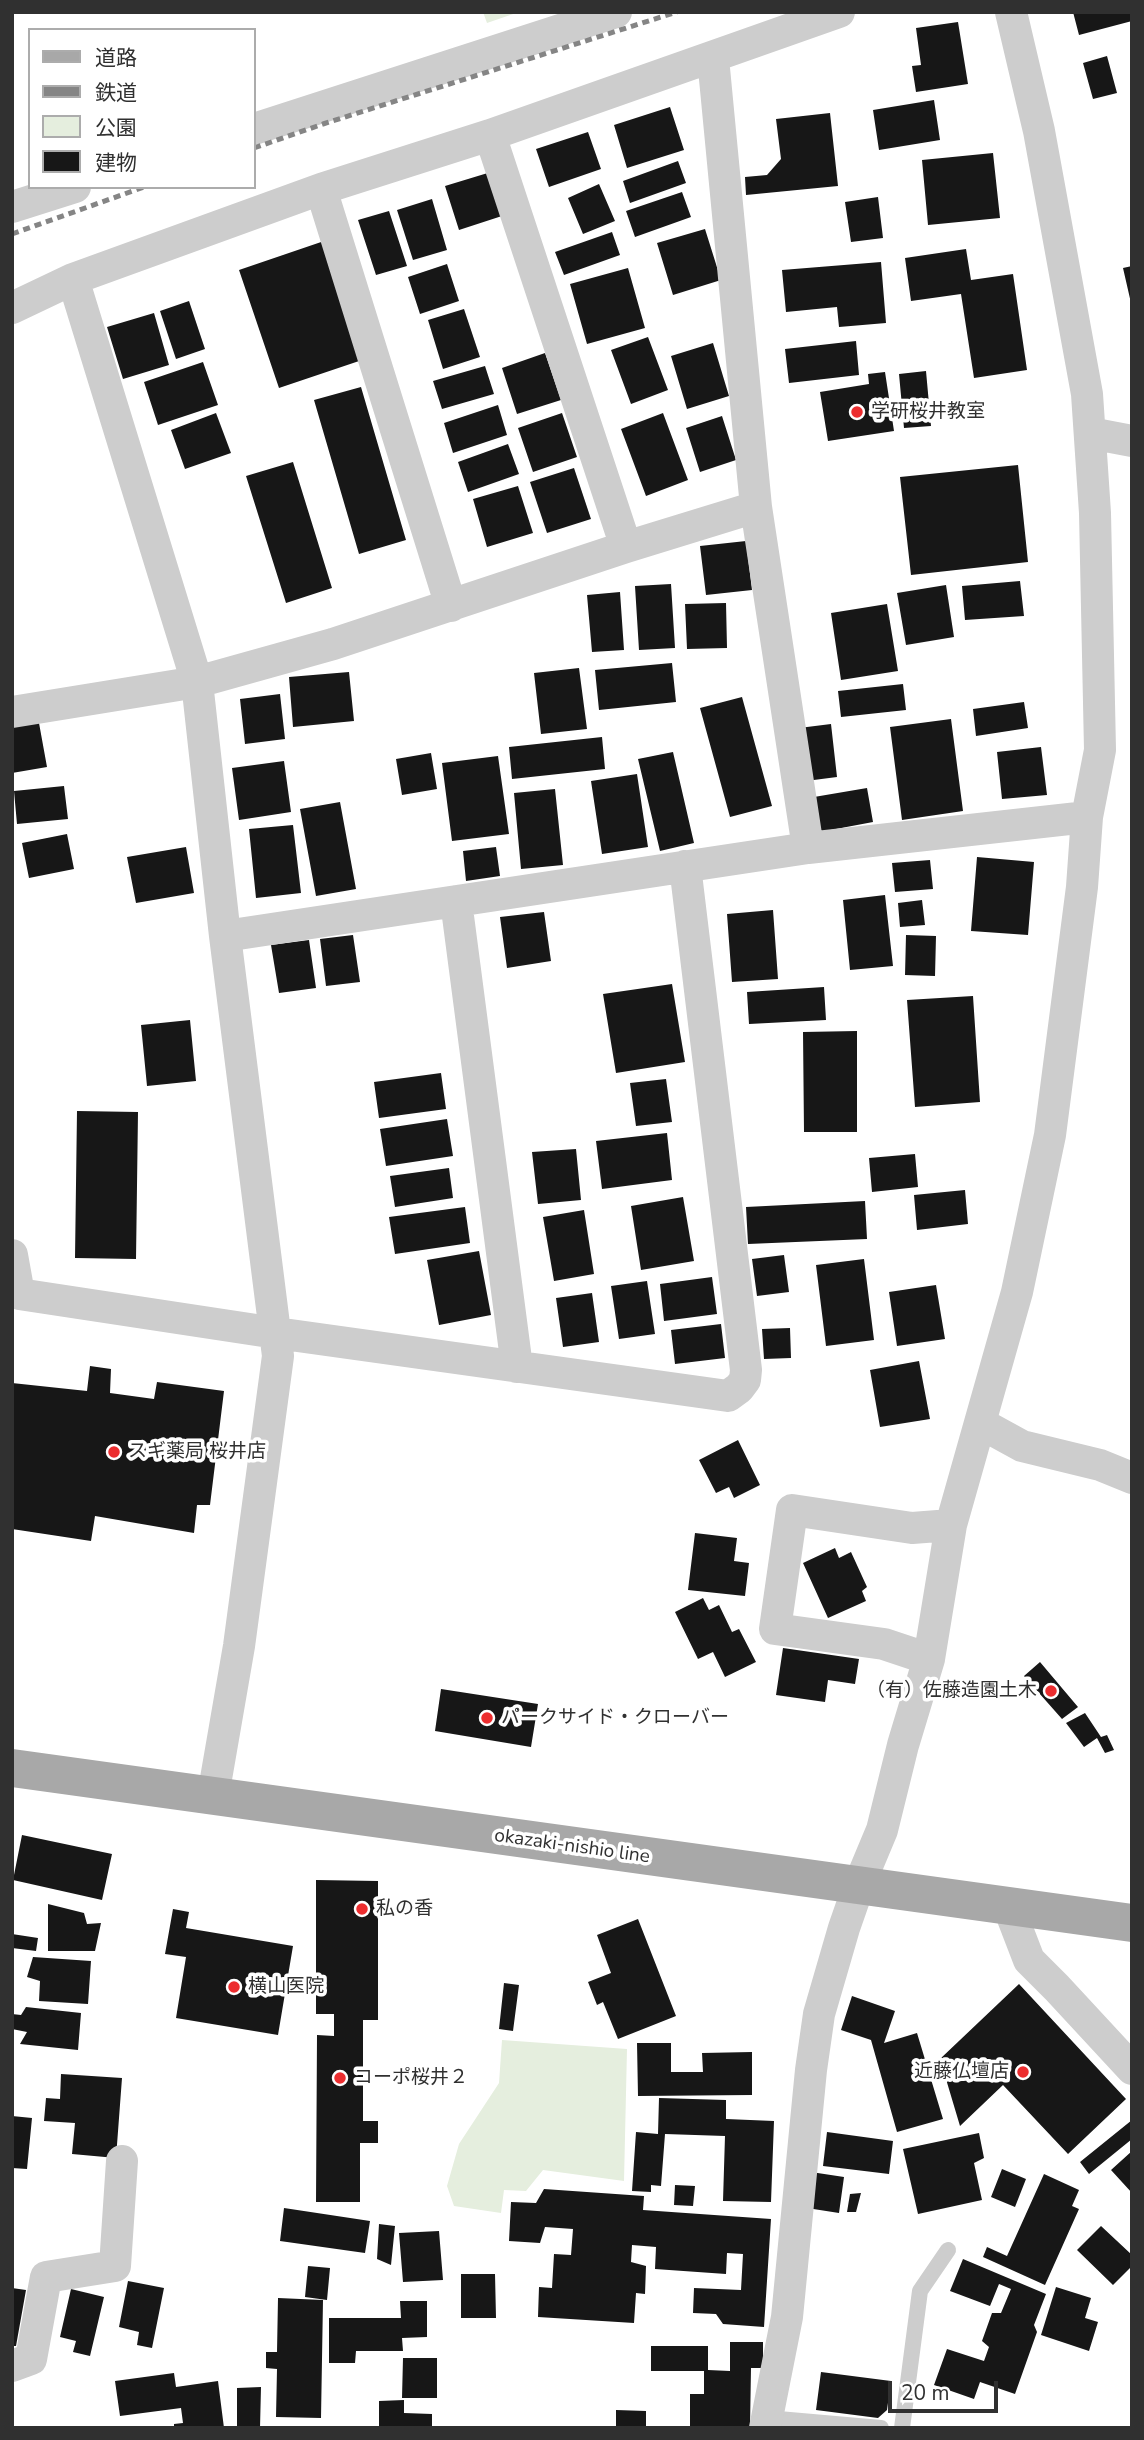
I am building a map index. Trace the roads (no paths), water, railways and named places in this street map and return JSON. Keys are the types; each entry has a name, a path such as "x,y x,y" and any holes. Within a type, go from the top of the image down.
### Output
{"main road":[{"name":"okazaki-nishio line","path":"12,1768 1132,1923"}],"street":[{"path":"256,128 616,12"},
{"path":"12,308 73,279 321,189 490,135 839,12"},
{"path":"766,2423 787,2317 819,2014 859,1885 883,1830 903,1745 929,1659 951,1525 1017,1292 1050,1135 1082,887 1087,817 1100,750 1095,513 1087,394 1039,131 1011,12"},
{"path":"713,58 756,507 808,848"},
{"path":"490,135 626,547"},
{"path":"12,207 69,189"},
{"path":"321,189 451,606"},
{"path":"73,279 197,682 225,936 276,1333 278,1356 239,1646 213,1796"},
{"path":"1090,433 1132,441"},
{"path":"12,712 197,682 333,644 756,507"},
{"path":"225,936 808,848 1087,817"},
{"path":"12,1255 19,1294 728,1396 745,1380 746,1370 685,866"},
{"path":"456,901 517,1367"},
{"path":"981,1423 1022,1446 1100,1465 1132,1478"},
{"path":"929,1659 884,1644 775,1629 792,1510 912,1528 951,1525"},
{"path":"1009,1908 1029,1960 1132,2069"},
{"path":"12,2366 31,2359 46,2277 115,2266 122,2161"}],"lane":[{"path":"902,2428 920,2291 948,2250"},
{"path":"766,2423 881,2428"}],"railway":[{"path":"256,147 677,12"},
{"path":"12,234 138,189"}],"place":[{"name":"学研桜井教室","path":"857,412"},
{"name":"スギ薬局 桜井店","path":"114,1452"},
{"name":"（有）佐藤造園土木","path":"1051,1691"},
{"name":"パークサイド・クローバー","path":"487,1718"},
{"name":"私の香","path":"362,1909"},
{"name":"横山医院","path":"234,1987"},
{"name":"近藤仏壇店","path":"1023,2072"},
{"name":"コーポ桜井２","path":"340,2078"}]}
